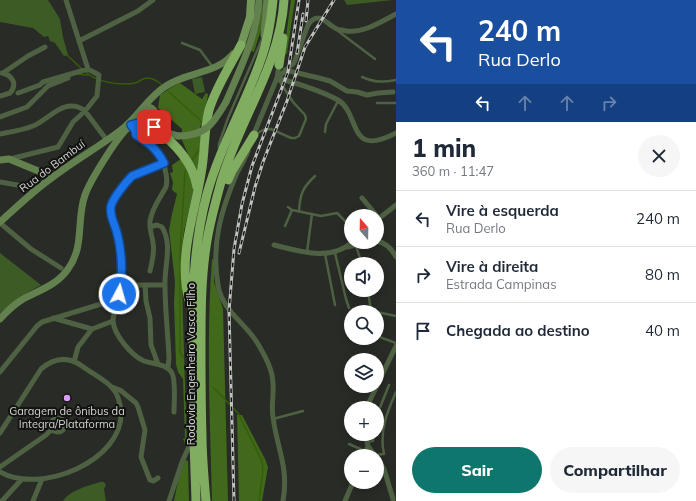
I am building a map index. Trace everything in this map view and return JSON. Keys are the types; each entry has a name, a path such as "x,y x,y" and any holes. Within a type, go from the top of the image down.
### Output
{"highway":[{"name":"Rodovia Engenheiro Vasco Filho","path":"196,501 193,311 195,263 202,216 218,158 261,59 271,16 273,0"},
{"path":"283,68 282,40 284,4"},
{"name":"Rodovia Engenheiro Vasco Filho","path":"206,501 202,434 201,298 206,248 222,180 230,157 274,52 284,4"},
{"path":"193,311 188,295 185,273 187,243 204,157 209,111 219,86 241,45"},
{"path":"154,127 184,156 191,168 196,183 197,197"},
{"path":"212,218 232,171 254,135"}],"main road":[{"path":"241,45 250,17 251,0"},
{"path":"135,124 154,127 178,136 190,135 205,130 215,121 226,102 254,34 259,0"},
{"path":"264,35 267,0"},
{"name":"Rua do Bambuí","path":"0,223 52,177 120,131 132,121 153,97 166,85 225,63 241,45"},
{"path":"0,319 18,302 54,284 69,268 78,250 81,211 84,196 114,145 124,132 135,124 151,121 155,118 155,112 152,108 148,106 143,108"},
{"path":"108,139 113,139 114,145"},
{"path":"0,160 9,159 52,177"}],"street":[{"path":"66,0 79,41 85,70"},
{"path":"79,41 138,11 152,0"},
{"path":"283,501 286,487 285,475 273,419 273,384 268,362 256,340 224,305 219,292 216,275 216,243 219,226 234,180 246,158 277,78 283,68 294,63 309,22 321,19 325,20 336,29 356,31 372,26 396,14"},
{"path":"2,73 45,47"},
{"path":"277,78 283,68"},
{"path":"283,68 330,81 347,91 367,95 393,92"},
{"path":"9,159 58,147 73,122 85,111 97,96 99,80 98,74 85,70 43,82 40,85 18,93"},
{"path":"0,96 10,93 14,85 14,81 10,76 2,73"},
{"path":"0,117 27,107 48,86 68,76"},
{"path":"277,78 298,84 338,101 348,112 356,131 363,138 376,140 396,133"},
{"path":"0,134 33,126 64,107 73,106 81,108 85,111 108,139"},
{"path":"135,124 136,135 150,144 158,152 164,163 167,185 153,209 150,227 154,251 150,271"},
{"path":"164,163 132,176 111,205 112,220 117,232 121,285 113,321 121,338 129,350 139,358 168,367 172,372 174,379 174,412"},
{"path":"0,182 23,186 35,191"},
{"path":"362,198 370,209"},
{"path":"384,213 396,205"},
{"path":"0,223 31,249 61,268"},
{"path":"150,227 157,225 160,226 166,236 168,248 165,285 169,358 168,367"},
{"path":"384,244 387,245 396,257"},
{"path":"274,245 325,254 344,248"},
{"path":"121,285 165,285"},
{"path":"145,285 146,301 150,318 151,345 158,364"},
{"path":"0,372 37,326 42,322 101,304 117,303"},
{"path":"53,318 92,329"},
{"path":"74,362 78,348 92,329 113,321"},
{"path":"384,371 396,346"},
{"path":"0,433 41,369 50,362 56,360 74,362 112,387 120,390 138,406 145,430 141,457 150,480 153,481 158,478"},
{"path":"0,472 22,479 42,479 69,471 97,457 108,447 116,436 120,425 120,405 112,387"},
{"path":"0,467 46,435 52,429"},
{"path":"169,501 182,462 194,437"},
{"path":"384,469 394,500"},
{"path":"2,501 22,479"},
{"path":"33,501 42,479"},
{"path":"345,501 350,489"}],"lane":[{"path":"218,158 219,144 228,118 271,16"},
{"path":"336,29 375,59"},
{"path":"182,43 200,50 214,68"},
{"path":"362,77 377,82 396,80"},
{"path":"254,135 268,128 291,138 295,138 299,136 306,119 305,115 293,102 277,78"},
{"path":"325,132 326,124 338,101"},
{"path":"377,103 396,103"},
{"path":"299,212 300,196 308,183 315,176"},
{"path":"288,207 299,212 322,216 336,213 344,220"},
{"path":"285,226 292,210"},
{"path":"307,252 312,214"},
{"path":"335,252 348,305"},
{"path":"325,254 335,305"},
{"path":"384,313 396,316"},
{"path":"384,338 396,342"},
{"path":"382,401 389,385"},
{"path":"383,449 382,445 386,414 396,392"},
{"path":"273,419 303,411"},
{"path":"349,444 366,449 373,441"}],"green space":[{"path":"0,0 48,0 60,19 68,55 64,56 55,43 50,41 48,36 44,37 33,28 0,22"},
{"path":"263,0 266,0 262,26 254,52 251,51 259,25"},
{"path":"291,0 295,0 287,53 283,58"},
{"path":"344,0 393,0 347,5"},
{"path":"202,77 205,92 195,94 192,79"},
{"path":"180,83 202,99 206,93 208,94 204,120 200,127 201,136 198,171 184,231 181,254 187,448 183,439 185,438 183,379 178,372 176,364 174,303 175,282 169,230 177,194 172,190 173,182 170,173 173,172 172,165 188,154 182,140 182,129 158,108 160,95"},
{"path":"0,253 41,285 20,297 0,313"},
{"path":"212,259 214,260 214,282 223,309 228,501 212,501 209,319"},
{"path":"237,415 242,415 268,467 262,501 239,501"},
{"path":"185,460 188,461 189,501 174,501 178,481"},
{"path":"104,482 106,485 104,489 106,501 63,501 75,491"}],"waterway":[{"path":"67,55 83,70"},
{"path":"86,72 102,81 129,84 136,83 145,78 150,78 161,84"},
{"path":"78,74 88,75"},
{"path":"169,92 202,123"},
{"path":"191,162 200,148"},
{"path":"183,357 180,353 180,254 185,172 187,168"},
{"path":"213,387 238,413 262,461 263,470 259,501"}],"railway":[{"path":"234,501 229,311 234,249 242,204 252,166 288,72 299,0"},
{"path":"306,21 308,0"},
{"path":"239,253 255,187 263,162 287,101 305,47 334,0"},
{"path":"297,53 303,14"}],"place":[{"name":"Garagem de ônibus da Integra/Plataforma","path":"67,398"}],"route":[{"path":"119,294 121,285 120,258 117,232 112,220 111,205 132,176 164,163 158,152 150,144 136,135 135,130 131,125 138,123 154,127"}]}
